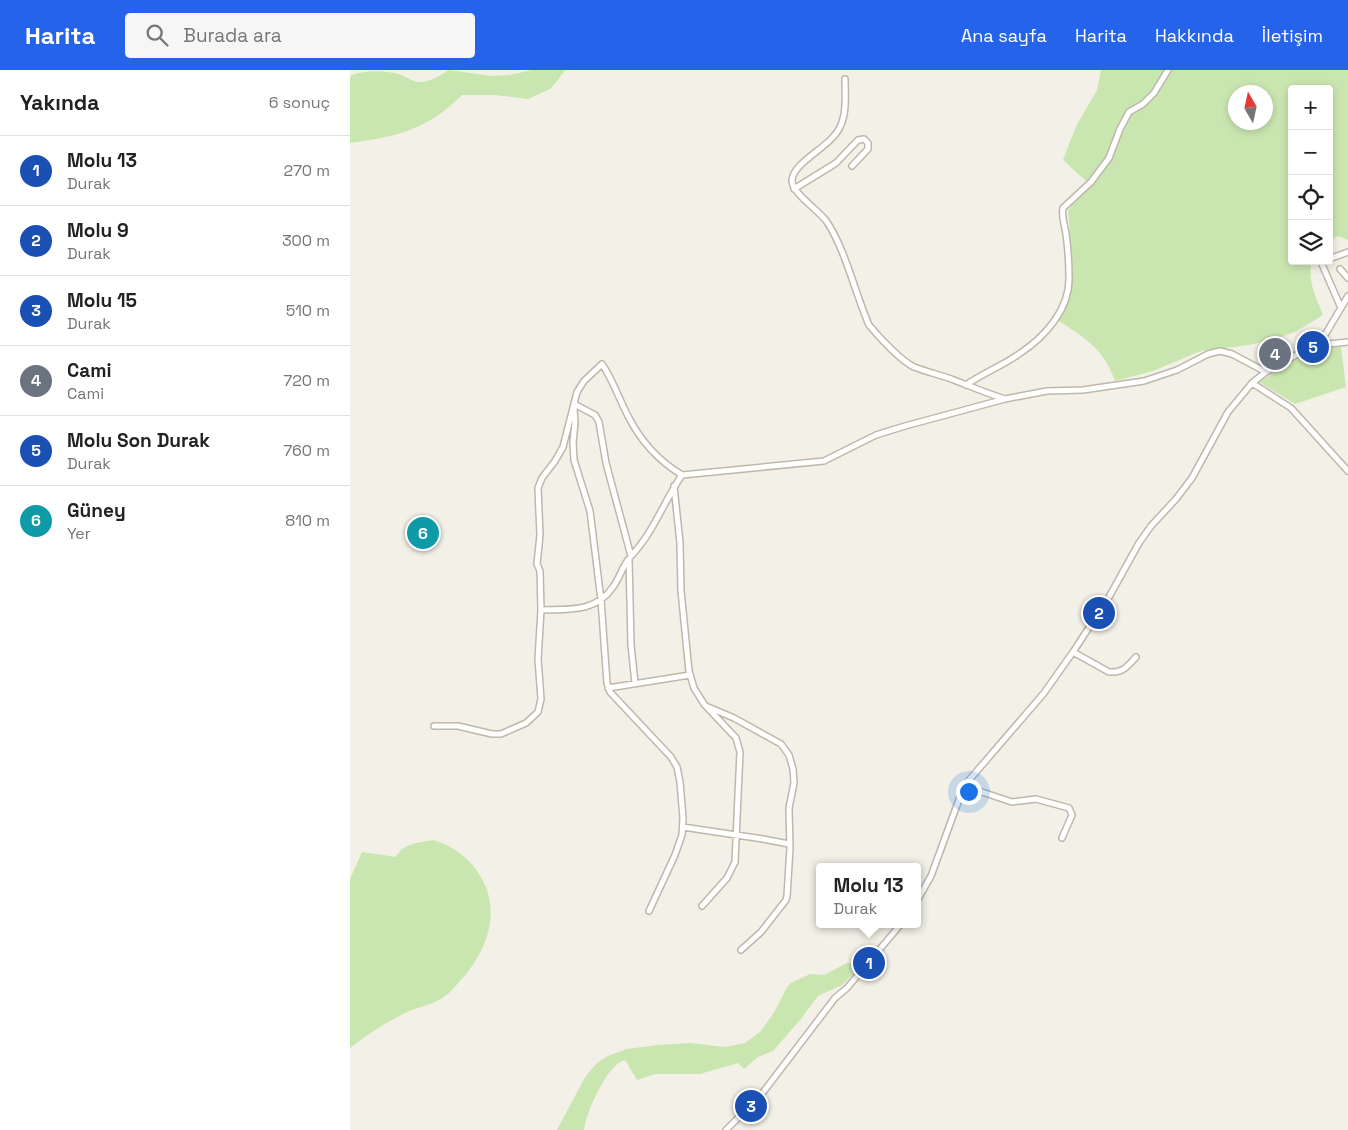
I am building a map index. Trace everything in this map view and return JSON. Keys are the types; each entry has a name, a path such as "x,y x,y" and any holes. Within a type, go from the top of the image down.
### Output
{"street":[{"path":"966,385 978,376 1021,354 1056,321 1065,303 1069,282 1068,257 1062,215 1063,208 1091,182 1109,158 1129,112 1154,93 1168,70"},
{"path":"845,79 844,115 840,128 832,140 806,159 794,173 792,181 794,189 827,221 837,240 869,325 899,357 912,366 1005,399"},
{"path":"794,189 836,163 858,140 866,140 869,145 868,149 852,166"},
{"path":"1333,258 1348,252"},
{"path":"1322,265 1341,308"},
{"path":"1340,269 1348,278"},
{"path":"1320,345 1348,296"},
{"path":"921,894 932,876 964,786 1044,693 1073,652 1109,597 1139,543 1192,478 1228,412 1252,383 1266,372 1303,351 1320,345 1348,342"},
{"path":"434,726 458,726 497,734 510,731 533,718 539,710 538,659 541,610 540,571 538,564 540,530 538,488 542,478 563,447 577,392 581,384 602,364 614,384 629,418 640,434 659,458 682,475 824,462 876,435 1005,399 1047,391 1083,390 1144,381 1176,370 1208,354 1220,351 1232,354 1266,372"},
{"path":"1252,383 1291,408 1348,471"},
{"path":"574,404 595,415 599,422 606,463 631,556 659,516 674,486 682,475"},
{"path":"574,404 574,460 590,511 601,600 608,688 627,712 667,752 674,762 680,782 683,827 678,849 649,911"},
{"path":"674,486 680,543 681,591 686,653 690,675 694,688 707,707 733,735 740,749 736,858 727,878 702,906"},
{"path":"541,610 591,607 601,600 614,585 629,559 630,645 635,684"},
{"path":"1073,652 1110,672 1125,669 1136,657"},
{"path":"608,688 690,675"},
{"path":"707,707 743,723 782,744 792,762 794,776 789,808 788,887 786,900 761,932 741,950"},
{"path":"964,786 1012,802 1036,799 1069,808 1072,815 1062,838"},
{"path":"683,827 789,844"},
{"path":"726,1130 762,1095 835,998 847,988 898,928"}],"green space":[{"path":"449,70 492,76 510,75 532,70 565,70 550,89 528,99 495,95 462,95 437,116 411,130 382,138 350,143 350,76 368,72 395,73 414,81 423,82"},
{"path":"1101,70 1348,70 1348,240 1338,236 1333,238 1333,85 1288,85 1288,265 1311,265 1311,282 1323,315 1297,331 1278,338 1249,345 1201,351 1153,371 1115,381 1099,352 1085,339 1058,320 1067,302 1072,280 1068,211 1086,181 1063,160 1076,126 1097,90"},
{"path":"1341,347 1346,387 1295,404 1259,382 1312,350"},
{"path":"433,840 459,852 473,865 483,881 490,902 491,915 482,950 454,988 441,999 409,1011 376,1029 350,1048 350,879 362,852 396,857 407,846"},
{"path":"847,963 852,963 857,970 842,985 818,996 773,1051 758,1057 744,1069 738,1063 700,1074 655,1074 637,1080 625,1060 618,1063 611,1070 598,1090 584,1130 557,1130 585,1077 597,1063 608,1056 627,1049 658,1045 690,1043 725,1047 745,1043 761,1031 791,983 810,974 824,975"}],"place":[{"name":"Molu Son Durak","path":"1313,347"},
{"name":"Cami","path":"1275,354"},
{"name":"Güney","path":"423,533"},
{"name":"Molu 9","path":"1099,613"},
{"name":"Molu 13","path":"869,963"},
{"name":"Molu 15","path":"751,1106"}]}
